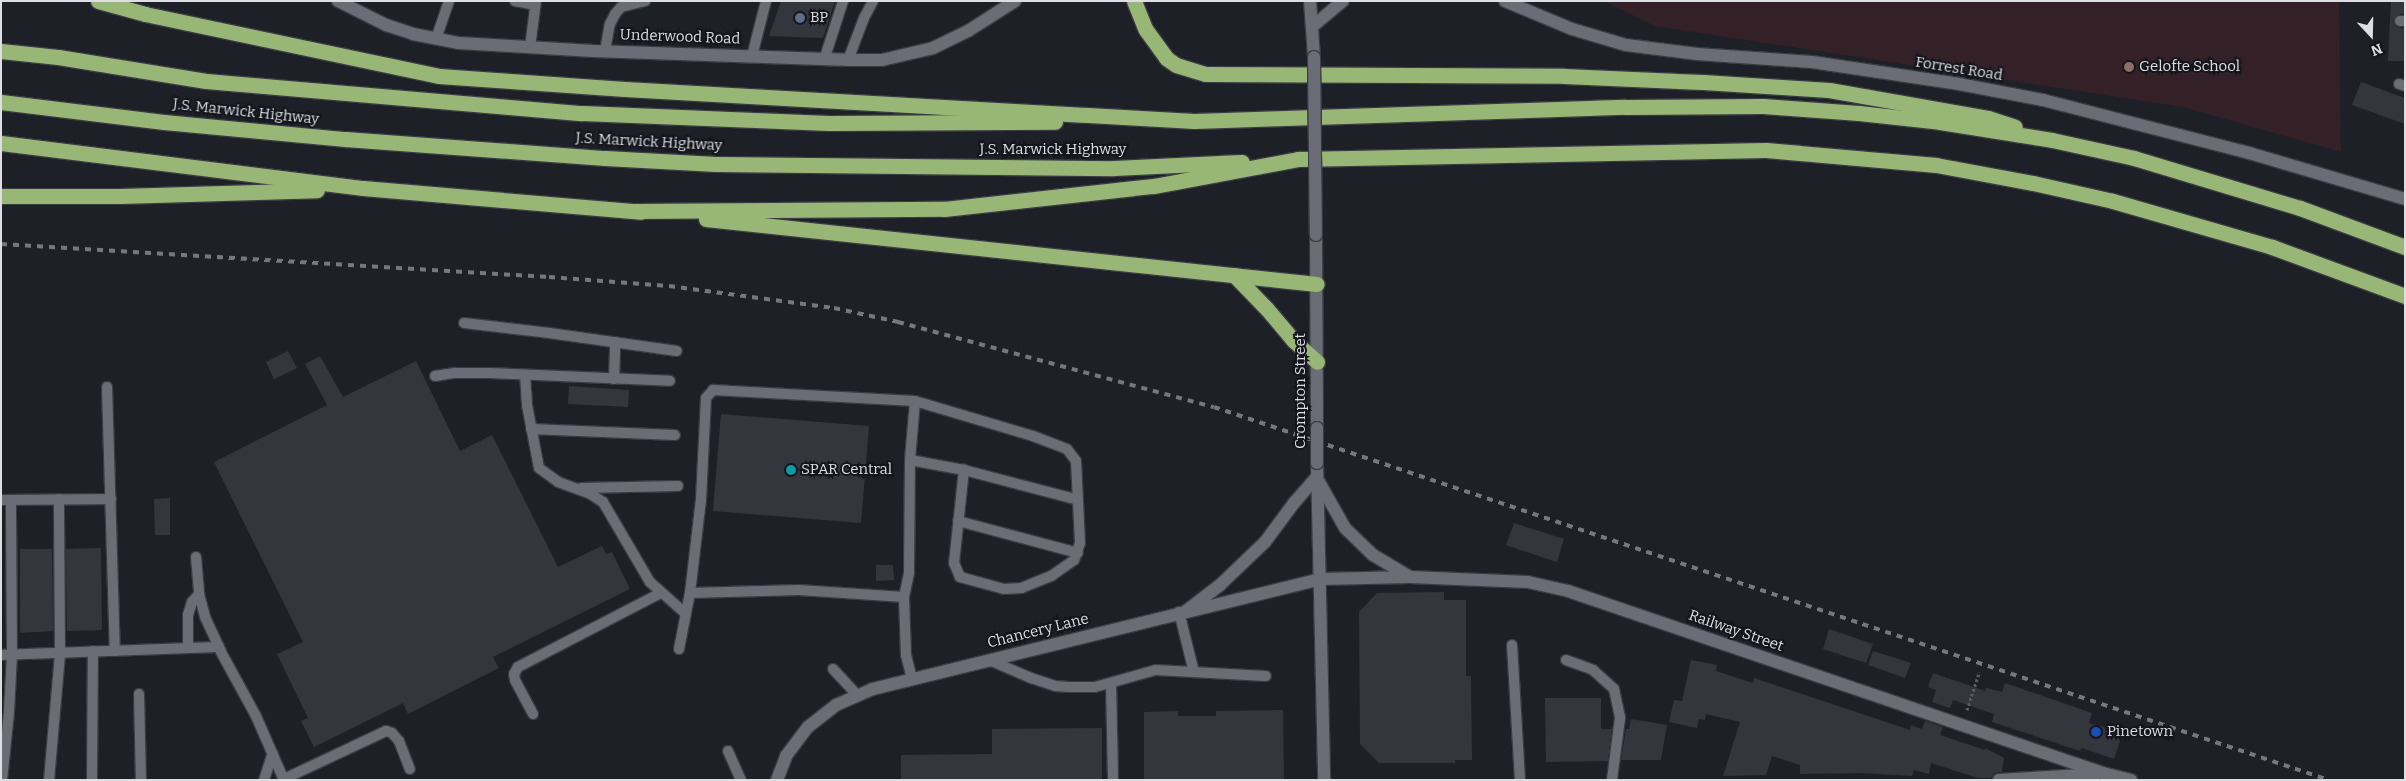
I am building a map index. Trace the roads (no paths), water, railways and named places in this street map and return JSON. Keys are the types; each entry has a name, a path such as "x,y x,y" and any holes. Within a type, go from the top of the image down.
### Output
{"highway":[{"path":"98,1 145,14 439,76 625,89 1194,121 1615,107 1764,106 1859,113 1940,122 2052,140 2134,158 2300,208 2405,247"},
{"path":"1126,1 1166,58 1176,65 1206,74 1564,76 1829,90 1988,118 2052,140"},
{"path":"1134,1 1138,16"},
{"name":"J.S. Marwick Highway","path":"1,51 58,57 206,81 582,113 829,122 1194,121"},
{"name":"J.S. Marwick Highway","path":"1,102 164,122 345,139 716,164 1114,168 1298,159"},
{"path":"1,143 363,188 632,211 1316,284"},
{"path":"632,211 944,209 1154,186 1298,159 1766,150 1936,165 2033,183 2122,204 2272,247 2405,296"},
{"path":"1,196 120,196 363,188"},
{"path":"1234,275 1267,309 1294,341 1317,362"}],"street":[{"name":"Underwood Road","path":"338,1 386,25 436,39 459,43 824,60 882,60 933,48 968,31 1015,1"},
{"path":"1303,1 1312,26 1343,1"},
{"name":"Crompton Street","path":"1310,1 1314,57 1317,478 1324,780"},
{"name":"Forrest Road","path":"1504,1 1572,29 1626,45 1697,54 1812,62 1959,84 2043,100 2248,152 2405,199"},
{"path":"1182,612 1220,585 1265,542 1294,503 1317,478 1345,528 1373,555 1410,577"},
{"name":"Railway Street","path":"1320,579 1410,577 1528,582 1568,591 2103,773 2131,780"},
{"name":"Chancery Lane","path":"777,780 786,756 808,727 836,705 857,695 912,679 1320,579"},
{"path":"1999,780 2103,773"}],"lane":[{"path":"436,39 449,1"},
{"path":"515,1 536,3 530,47"},
{"path":"605,51 610,24 614,14 621,7 646,1"},
{"path":"752,56 766,1"},
{"path":"824,60 843,1"},
{"path":"848,60 864,18 874,1"},
{"path":"464,323 677,351"},
{"path":"614,379 615,342"},
{"path":"435,376 465,372 670,381"},
{"path":"525,375 527,405 539,468 558,482 597,497 608,508 650,582 686,614"},
{"path":"107,388 115,650"},
{"path":"679,649 690,594 700,500 706,398 710,392 716,390 915,401 1033,436 1067,449 1076,461 1080,543 1078,554 1068,566 1043,580 1022,588 1004,589 964,580 957,573 954,563 964,470"},
{"path":"912,679 906,655 904,597 910,573 910,460 915,401"},
{"path":"531,429 675,435"},
{"path":"910,460 964,470 1078,500"},
{"path":"574,488 678,486"},
{"path":"2,780 9,712 6,655 6,500 110,499"},
{"path":"49,780 60,652 59,500"},
{"path":"958,521 1078,554"},
{"path":"196,557 199,594 205,617 218,647 256,716 284,779 386,731 395,735 399,741 410,769"},
{"path":"690,594 799,590 904,597"},
{"path":"533,714 515,680 514,674 518,667 661,593"},
{"path":"188,648 188,615 192,602 199,594"},
{"path":"1182,612 1194,672"},
{"path":"1512,645 1520,780"},
{"path":"6,655 218,647"},
{"path":"92,780 93,651"},
{"path":"989,660 1055,686 1095,687 1156,670 1266,676"},
{"path":"1566,660 1593,670 1607,680 1617,696 1620,718 1612,780"},
{"path":"833,669 857,695"},
{"path":"1111,682 1113,780"},
{"path":"139,694 141,780"},
{"path":"728,751 741,780"},
{"path":"264,780 273,753"}],"railway":[{"path":"1,244 669,286 834,308 898,322 1214,407 2329,780"}],"place":[{"name":"BP","path":"800,18"},
{"name":"Gelofte School","path":"2129,67"},
{"name":"SPAR Central","path":"791,470"},
{"name":"Pinetown","path":"2096,732"}]}
